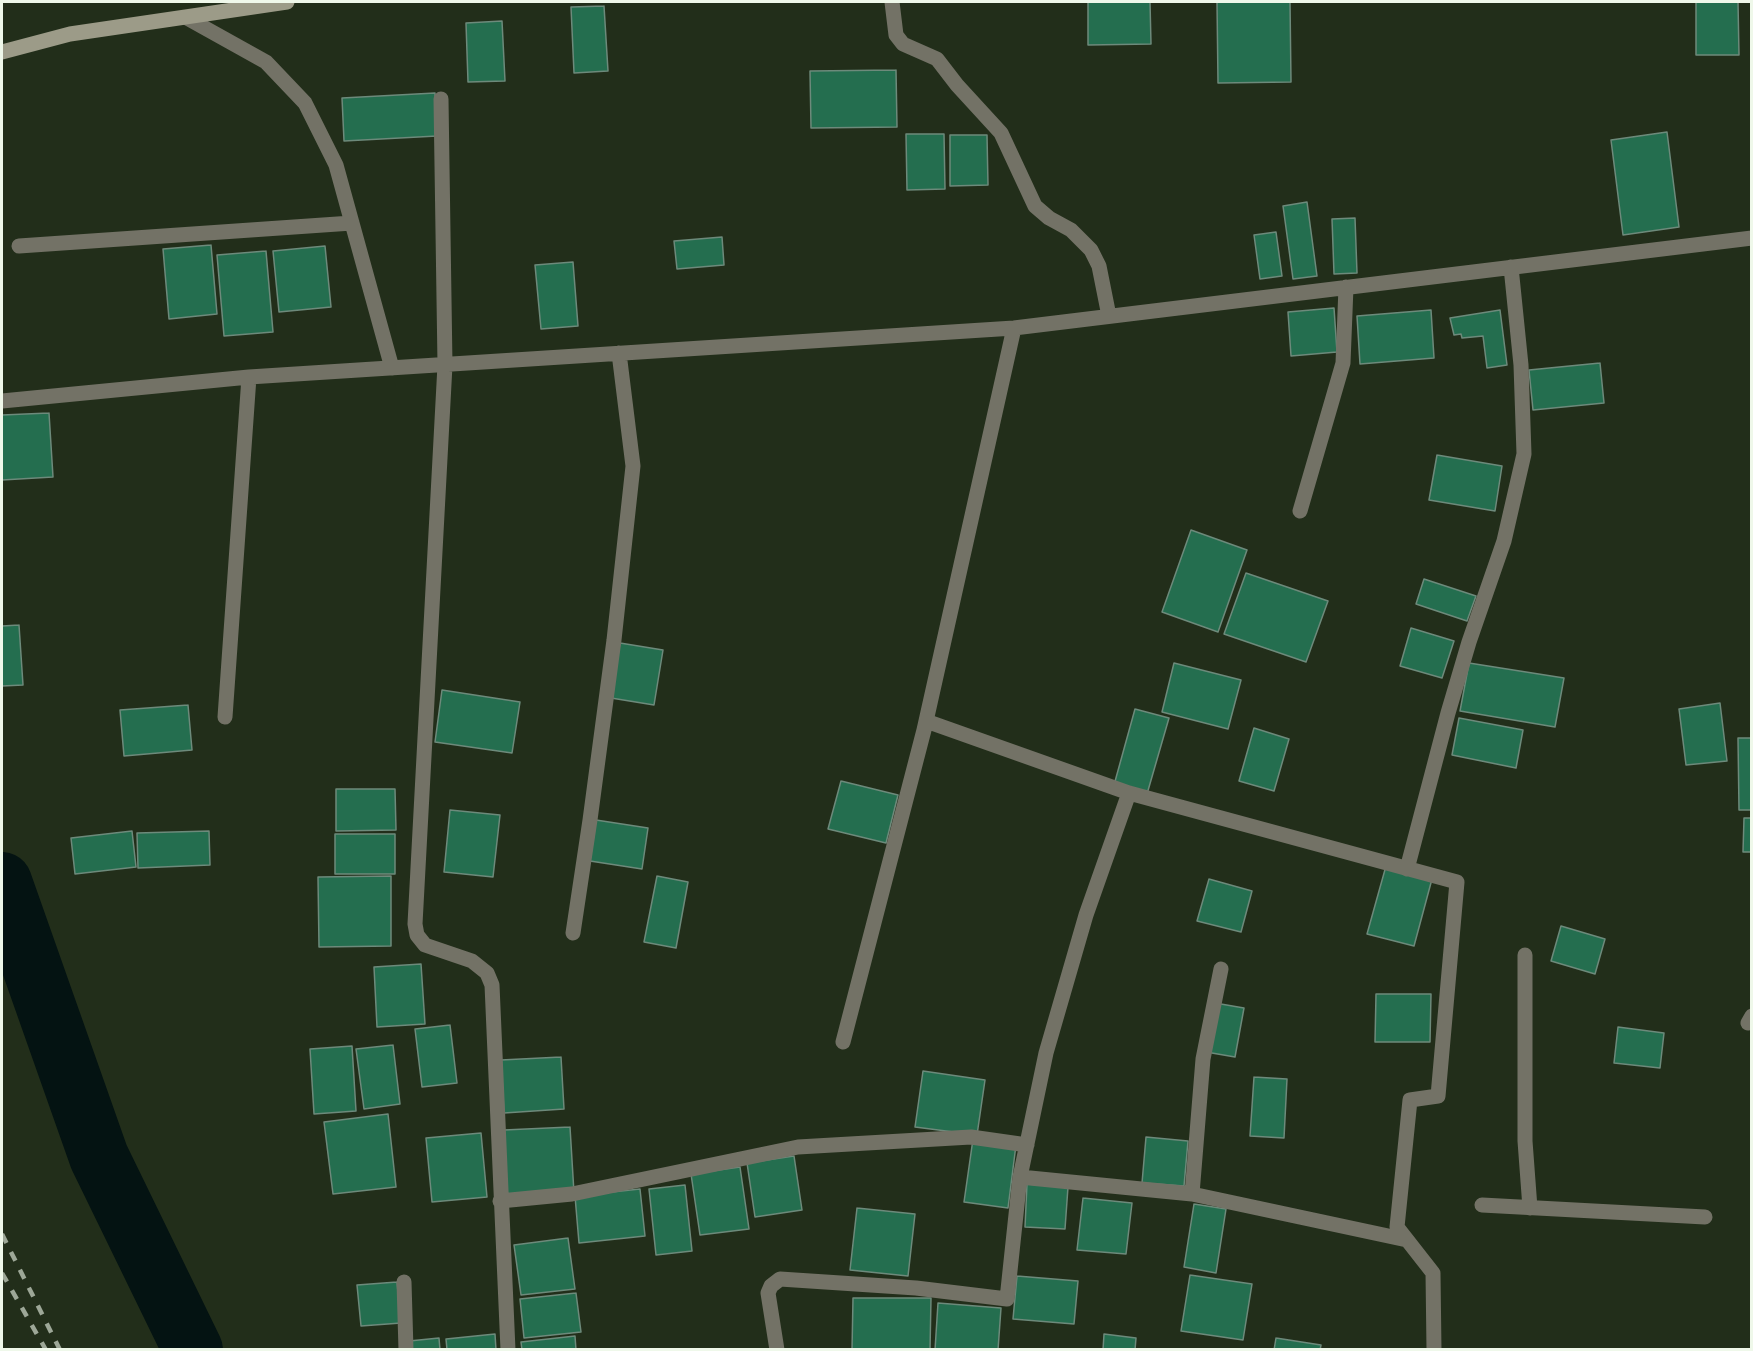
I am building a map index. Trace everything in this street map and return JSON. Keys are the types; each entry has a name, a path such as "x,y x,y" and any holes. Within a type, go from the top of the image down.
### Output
{"street":[{"path":"2,52 70,34 287,2"},
{"path":"891,2 896,34 903,44 937,59 957,85 1001,133 1035,206 1049,218 1071,230 1091,250 1099,266 1109,316"},
{"path":"187,18 266,62 304,103 336,165 392,368"},
{"path":"441,99 445,364 416,924 417,935 425,945 472,961 487,973 492,985 508,1350"},
{"path":"19,246 352,223"},
{"path":"2,401 249,377 1014,328 1752,238"},
{"path":"1407,869 1468,642 1504,541 1524,454 1521,365 1511,267"},
{"path":"1300,511 1343,363 1346,287"},
{"path":"843,1042 926,722 1014,328"},
{"path":"573,933 614,640 633,466 619,353"},
{"path":"225,717 249,377"},
{"path":"926,722 1129,793 1457,882 1438,1096 1410,1100 1397,1227 1433,1273 1434,1350"},
{"path":"777,1350 768,1293 771,1286 780,1279 916,1288 1007,1299 1020,1177 1052,1030 1086,915 1129,793"},
{"path":"1525,955 1525,1141 1530,1208"},
{"path":"1192,1194 1203,1059 1221,969"},
{"path":"500,1200 572,1194 798,1147 971,1137 1027,1145"},
{"path":"1020,1177 1192,1194 1407,1240"},
{"path":"1482,1205 1705,1216"},
{"path":"404,1282 406,1350"}],"building":[{"path":"1088,2 1150,2 1151,44 1088,45"},
{"path":"1217,2 1290,2 1291,82 1218,83"},
{"path":"1696,2 1738,2 1739,55 1696,55"},
{"path":"604,6 608,71 574,73 571,7"},
{"path":"502,21 505,81 468,82 466,23"},
{"path":"896,70 897,127 811,128 810,71"},
{"path":"435,93 437,136 344,141 342,98"},
{"path":"1667,132 1679,227 1623,235 1611,140"},
{"path":"906,134 944,134 945,189 907,190"},
{"path":"950,135 987,135 988,185 950,186"},
{"path":"1307,202 1317,276 1293,279 1283,206"},
{"path":"1355,218 1357,273 1334,274 1332,219"},
{"path":"1276,232 1282,276 1260,279 1254,235"},
{"path":"722,237 724,265 677,269 674,241"},
{"path":"211,245 217,314 169,319 163,249"},
{"path":"325,246 331,307 279,312 273,251"},
{"path":"266,251 273,332 224,336 217,255"},
{"path":"573,262 578,326 541,329 535,265"},
{"path":"1334,308 1337,352 1291,356 1288,312"},
{"path":"1431,310 1434,358 1360,364 1357,316"},
{"path":"1500,310 1507,365 1487,368 1483,336 1462,338 1461,334 1454,335 1450,318"},
{"path":"1600,363 1604,403 1533,410 1529,370"},
{"path":"49,413 53,477 2,480 2,415"},
{"path":"1437,455 1502,466 1495,511 1429,500"},
{"path":"1191,530 1247,550 1218,632 1162,612"},
{"path":"1246,573 1328,601 1306,662 1224,634"},
{"path":"1424,579 1476,596 1467,621 1416,604"},
{"path":"19,625 23,685 2,686 2,626"},
{"path":"1411,628 1454,641 1442,678 1400,666"},
{"path":"620,643 663,650 654,705 611,698"},
{"path":"1174,663 1241,680 1228,729 1162,712"},
{"path":"1469,663 1564,678 1555,727 1460,711"},
{"path":"442,690 520,702 512,753 435,742"},
{"path":"1720,703 1727,761 1686,765 1679,709"},
{"path":"188,705 192,750 124,756 120,710"},
{"path":"1135,709 1169,718 1147,794 1114,785"},
{"path":"1459,718 1523,730 1516,768 1452,755"},
{"path":"1254,728 1289,739 1274,791 1239,781"},
{"path":"1738,738 1752,738 1752,810 1739,810"},
{"path":"841,781 898,795 886,843 828,829"},
{"path":"336,789 395,789 396,830 336,831"},
{"path":"450,810 500,815 493,877 444,872"},
{"path":"1744,818 1752,818 1752,852 1743,852"},
{"path":"596,820 648,828 642,869 590,861"},
{"path":"132,831 136,867 75,874 71,838"},
{"path":"209,831 210,865 138,868 137,833"},
{"path":"335,834 395,834 395,874 335,874"},
{"path":"1386,866 1432,879 1414,946 1367,934"},
{"path":"391,876 391,946 319,947 318,877"},
{"path":"657,876 688,882 676,948 644,942"},
{"path":"1209,879 1252,891 1241,932 1197,921"},
{"path":"1561,926 1605,939 1595,974 1551,961"},
{"path":"421,964 425,1024 377,1027 374,967"},
{"path":"1376,994 1431,994 1430,1042 1375,1042"},
{"path":"1215,1003 1244,1008 1235,1057 1206,1052"},
{"path":"450,1025 457,1083 422,1087 415,1029"},
{"path":"1618,1027 1664,1033 1660,1068 1614,1063"},
{"path":"393,1045 400,1104 364,1109 356,1049"},
{"path":"352,1046 356,1111 314,1114 310,1049"},
{"path":"561,1057 564,1109 504,1113 501,1060"},
{"path":"923,1071 985,1080 977,1135 915,1127"},
{"path":"1254,1077 1287,1079 1284,1138 1250,1136"},
{"path":"388,1114 396,1187 333,1194 324,1122"},
{"path":"570,1127 574,1193 507,1196 504,1130"},
{"path":"481,1133 487,1197 432,1202 426,1138"},
{"path":"1146,1137 1188,1141 1184,1186 1142,1183"},
{"path":"973,1139 1016,1145 1008,1208 964,1202"},
{"path":"794,1156 802,1210 755,1217 747,1163"},
{"path":"740,1167 749,1229 700,1235 691,1174"},
{"path":"1027,1184 1068,1187 1065,1229 1025,1227"},
{"path":"685,1185 692,1251 656,1255 649,1189"},
{"path":"640,1189 645,1236 579,1243 575,1196"},
{"path":"1083,1198 1132,1203 1126,1254 1077,1250"},
{"path":"1194,1204 1226,1209 1216,1273 1184,1267"},
{"path":"857,1208 915,1214 908,1276 850,1270"},
{"path":"568,1238 575,1289 521,1295 514,1245"},
{"path":"1190,1275 1252,1284 1243,1340 1181,1331"},
{"path":"1017,1276 1078,1281 1074,1324 1013,1319"},
{"path":"397,1282 401,1323 361,1326 357,1285"},
{"path":"576,1293 581,1332 524,1338 520,1299"},
{"path":"853,1298 931,1298 930,1350 852,1350"},
{"path":"938,1303 1001,1308 998,1350 935,1350"},
{"path":"495,1334 496,1350 447,1350 446,1339"},
{"path":"1104,1334 1136,1338 1135,1350 1103,1350"},
{"path":"575,1336 576,1350 522,1350 521,1342"},
{"path":"439,1338 440,1350 410,1350 409,1341"},
{"path":"1276,1338 1321,1345 1320,1350 1274,1350"}],"waterway":[{"path":"2,882 99,1157 193,1350"}],"railway":[{"path":"2,1234 60,1350"},
{"path":"2,1273 46,1350"}]}
